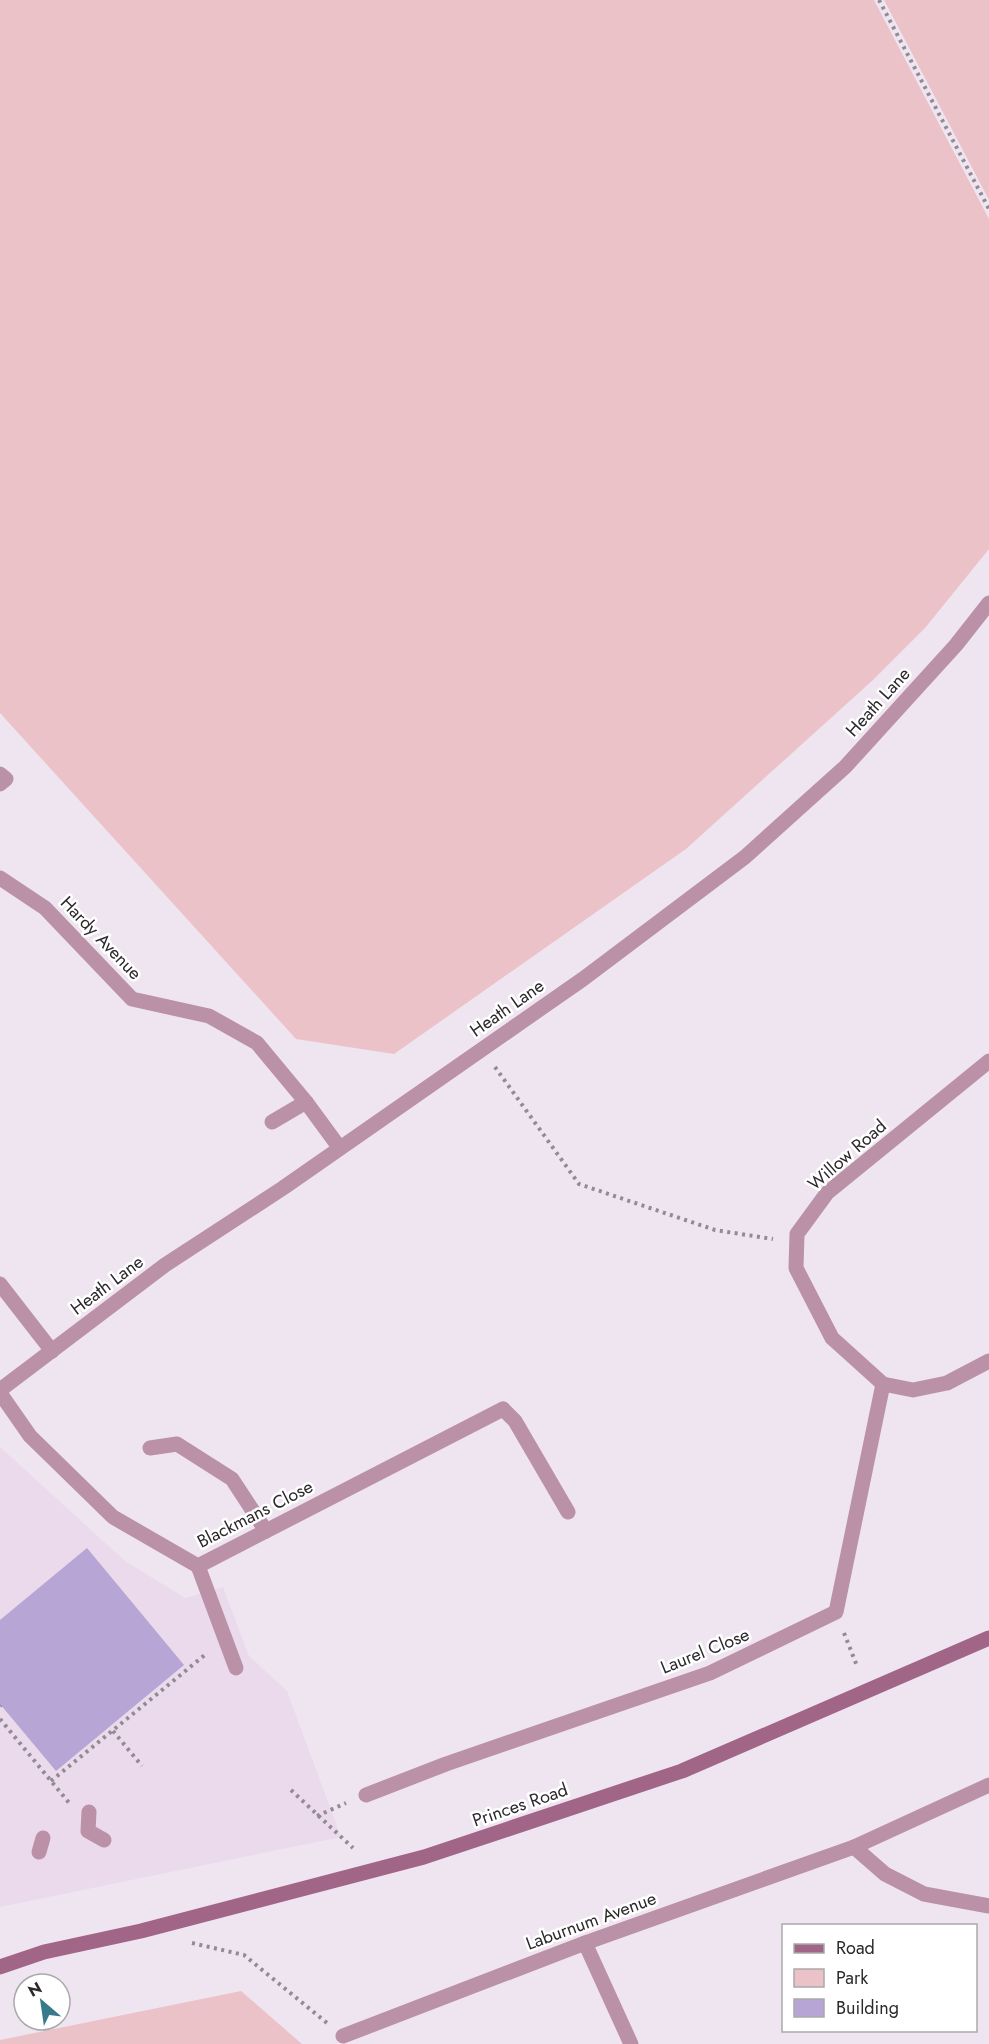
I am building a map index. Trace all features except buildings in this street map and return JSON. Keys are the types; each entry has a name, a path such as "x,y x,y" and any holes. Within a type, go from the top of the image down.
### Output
{"main road":[{"name":"Princes Road","path":"0,1967 44,1952 141,1931 424,1857 681,1771 989,1638"},
{"name":"Princes Road","path":"0,1955 44,1952"}],"street":[{"name":"Heath Lane","path":"0,1392 165,1265 282,1188 583,979 745,857 845,767 956,645 989,603"},
{"path":"0,774 6,779 0,784"},
{"name":"Hardy Avenue","path":"0,878 45,908 132,999 209,1016 257,1043 306,1102 339,1147"},
{"name":"Willow Road","path":"884,1384 832,1338 796,1268 797,1234 827,1193 989,1061"},
{"path":"272,1122 306,1102"},
{"path":"0,1284 52,1351"},
{"path":"884,1384 913,1390 947,1383 989,1361"},
{"name":"Laurel Close","path":"366,1795 446,1764 710,1673 836,1612 884,1384"},
{"name":"Blackmans Close","path":"0,1392 30,1436 113,1517 198,1566 503,1409 515,1421 568,1512"},
{"path":"150,1448 177,1444 232,1479 266,1531"},
{"path":"198,1566 236,1668"},
{"name":"Laburnum Avenue","path":"343,2036 585,1943 854,1847 989,1785"},
{"path":"82,1812 88,1831 104,1840"},
{"path":"854,1847 885,1874 924,1894 989,1905"},
{"path":"585,1943 631,2044"}],"path":[{"path":"879,0 989,209"},
{"path":"482,1049 579,1184 715,1230 797,1243"},
{"path":"51,1781 225,1638"},
{"path":"848,1642 857,1666"},
{"path":"0,1719 51,1781 82,1812"},
{"path":"113,1731 142,1767"},
{"path":"291,1790 353,1848"},
{"path":"317,1816 366,1795"},
{"path":"187,1942 244,1955 343,2036"}],"shaded area":[{"path":"0,1447 125,1561 185,1598 223,1587 249,1656 287,1691 341,1837 0,1907"}],"green space":[{"path":"0,0 874,0 989,219 989,549 925,628 873,680 686,849 394,1054 296,1039 0,713"},
{"path":"884,0 989,0 989,200"},
{"path":"241,1991 302,2044 0,2044 0,2040 39,2032 72,2032 72,2025"}]}
